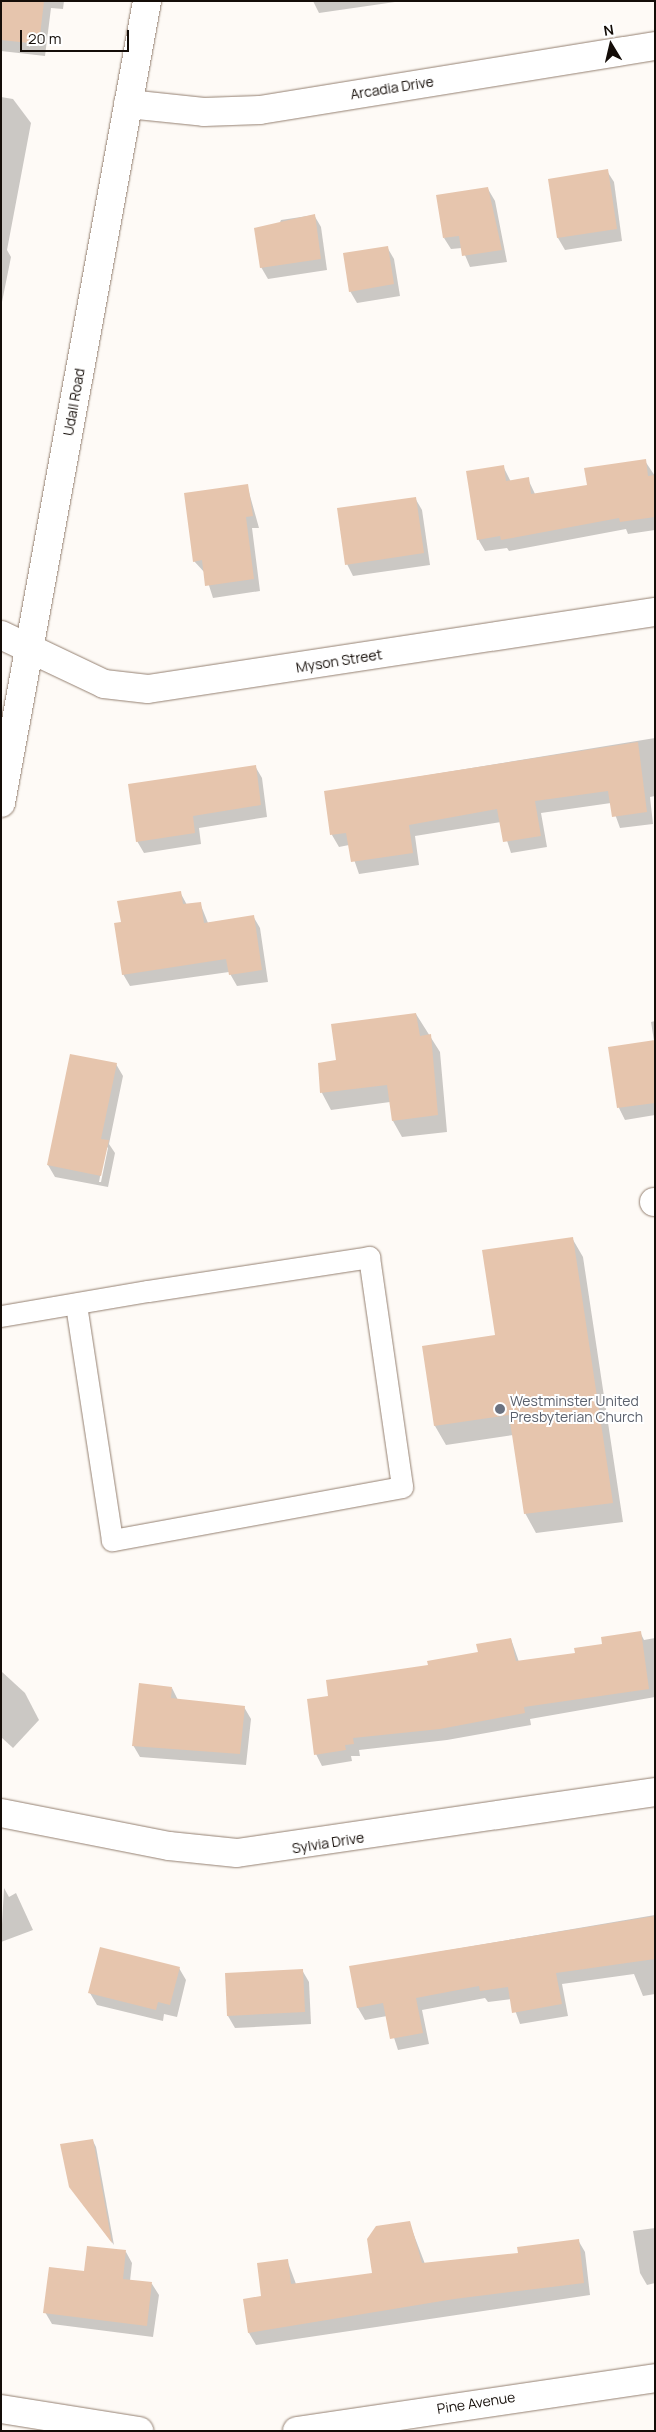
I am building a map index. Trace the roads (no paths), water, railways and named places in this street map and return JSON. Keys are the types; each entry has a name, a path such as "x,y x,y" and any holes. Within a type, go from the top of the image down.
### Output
{"street":[{"name":"Udall Road","path":"1,803 146,1"},
{"name":"Arcadia Drive","path":"128,104 204,112 260,110 655,46"},
{"name":"Myson Street","path":"1,634 104,684 148,689 655,612"},
{"name":"Sylvia Drive","path":"1,1813 168,1846 237,1853 655,1792"},
{"name":"Pine Avenue","path":"297,2431 655,2378"},
{"path":"1,2410 139,2431"}],"lane":[{"path":"1,1316 369,1257 402,1487 112,1540 76,1304"}],"place":[{"name":"Westminster United Presbyterian Church","path":"500,1409"}]}
